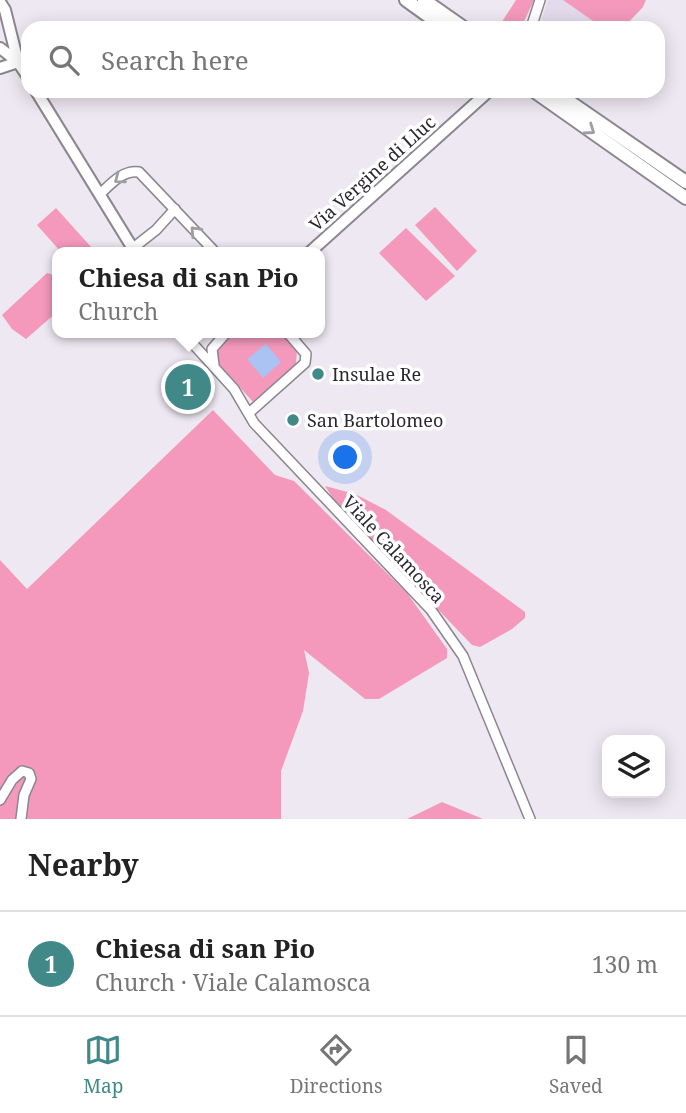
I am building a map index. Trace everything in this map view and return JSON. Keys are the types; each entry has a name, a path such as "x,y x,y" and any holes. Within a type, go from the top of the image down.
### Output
{"main road":[{"path":"406,0 435,21"},
{"path":"424,0 454,21"},
{"path":"544,98 686,198"},
{"path":"564,98 686,183"}],"street":[{"path":"532,21 540,0"},
{"path":"0,2 5,10 18,62"},
{"path":"0,48 21,66"},
{"path":"0,68 18,62"},
{"path":"41,98 130,247"},
{"name":"Via Vergine di Lluc","path":"316,247 480,98"},
{"path":"100,194 123,174 133,171 144,176 210,247"},
{"path":"137,247 175,209"},
{"name":"Viale Calamosca","path":"188,338 234,389 254,423 431,610 443,626 463,656 530,819"},
{"path":"214,367 212,349 222,338"},
{"path":"249,413 305,363 306,354 292,338"},
{"path":"0,800 12,780 22,771 26,771 31,777 24,795 21,819"}],"shaded area":[{"path":"516,0 534,0 524,21 502,21"},
{"path":"548,0 563,0 593,21 541,21"},
{"path":"563,0 646,0 630,21 593,21"},
{"path":"435,207 477,251 457,271 415,225"},
{"path":"56,208 91,247 57,247 37,225"},
{"path":"406,228 455,276 426,301 379,253"},
{"path":"47,273 52,274 52,316 26,339 12,329 2,315"},
{"path":"227,338 286,338 297,350 296,364 253,402 218,363 218,345"},
{"path":"213,410 275,475 294,481 407,593 447,649 447,658 379,699 365,699 304,650 309,673 303,711 281,771 281,819 0,819 0,560 27,589"},
{"path":"325,486 355,494 386,510 525,612 525,618 512,629 480,647 472,645 336,503"},
{"path":"442,802 483,819 407,819"}],"water":[{"path":"266,344 281,362 263,378 247,359"}],"place":[{"name":"Insulae Re","path":"318,374"},
{"name":"Chiesa di san Pio","path":"188,387"},
{"name":"San Bartolomeo","path":"293,420"}]}
